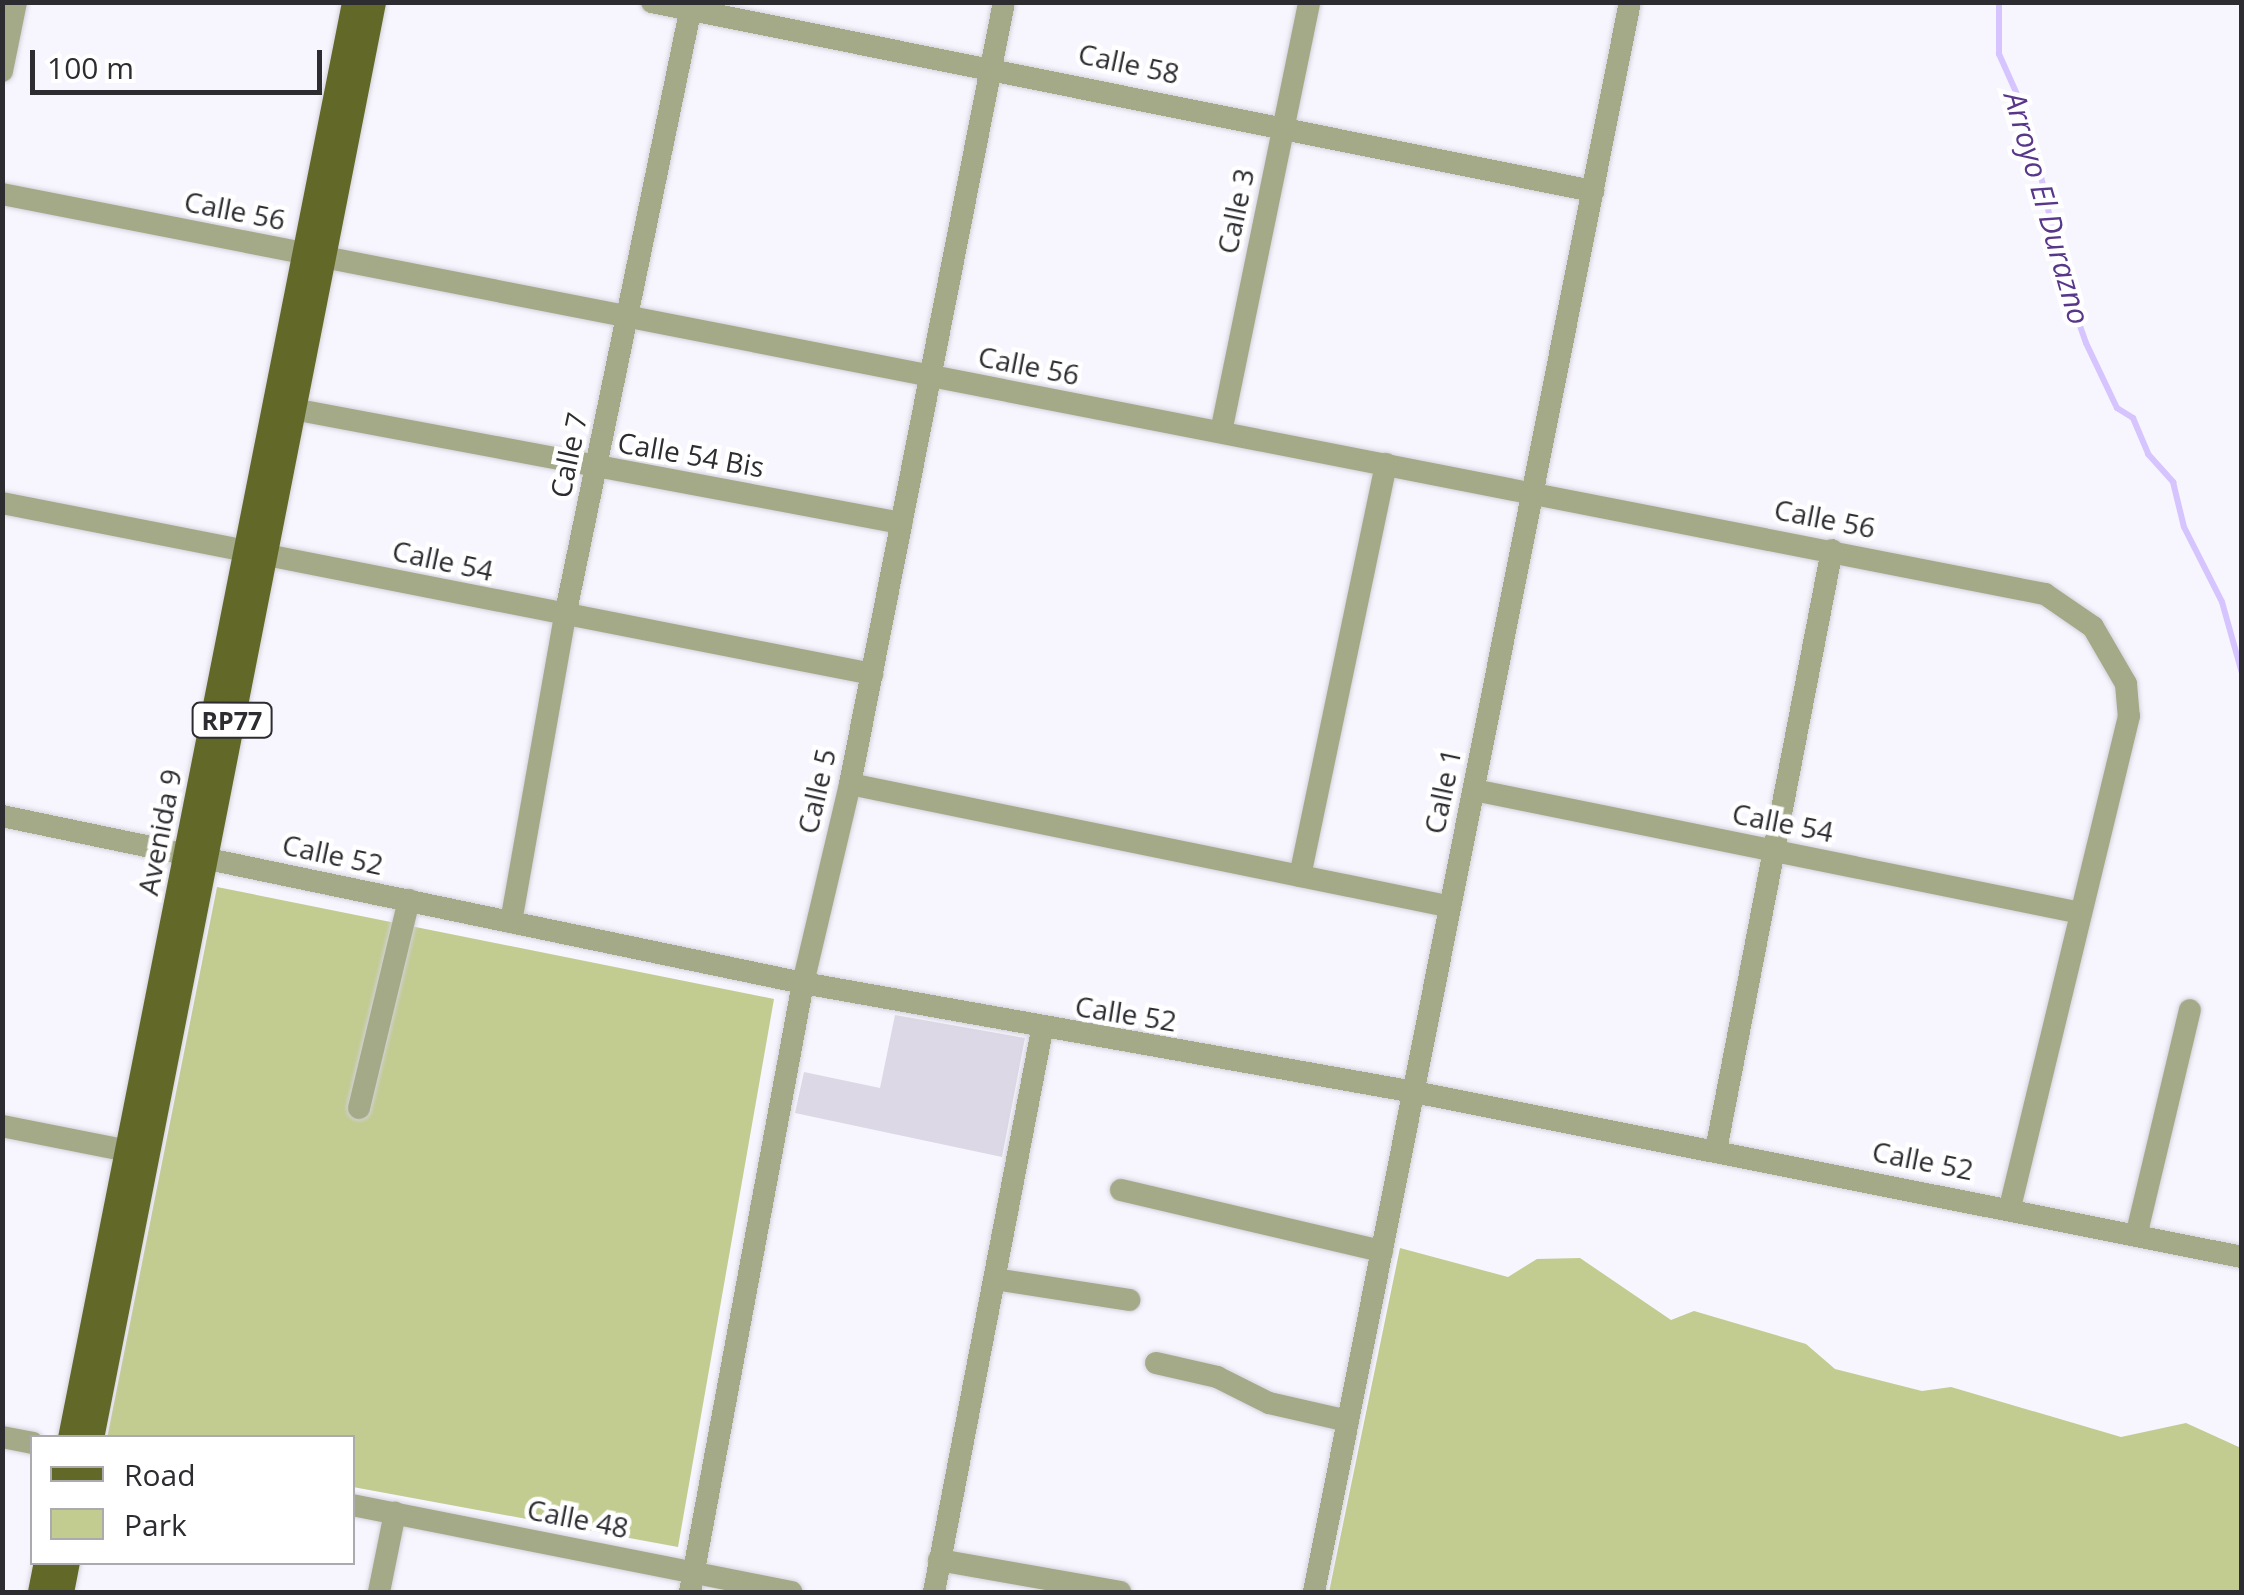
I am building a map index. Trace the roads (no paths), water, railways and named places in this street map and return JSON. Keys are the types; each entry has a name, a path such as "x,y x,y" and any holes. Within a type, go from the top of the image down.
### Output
{"main road":[{"name":"Avenida 9","path":"256,553 293,410 354,2"},
{"name":"Avenida 9","path":"91,1435 137,1153 195,856 314,256 373,2"},
{"name":"Avenida 9","path":"71,1435 137,1153"},
{"path":"40,1592 45,1565"},
{"path":"61,1592 66,1565"}],"street":[{"path":"2,70 16,2"},
{"name":"Calle 58","path":"652,2 691,6 992,66 1593,190"},
{"name":"Calle 5","path":"692,1582 803,983 850,784 1004,2"},
{"name":"Calle 3","path":"1221,432 1308,2"},
{"name":"Calle 1","path":"1314,1592 1630,2"},
{"name":"Calle 7","path":"512,922 564,616 630,318 691,6"},
{"name":"Calle 56","path":"2,194 2045,594 2093,627 2126,684 2129,716 2081,913"},
{"name":"Calle 54 Bis","path":"293,410 901,523"},
{"path":"1300,876 1386,464"},
{"name":"Calle 54","path":"2,503 872,674"},
{"path":"1716,1150 1832,550"},
{"path":"850,784 1448,906"},
{"name":"Calle 54","path":"1474,790 2081,913"},
{"name":"Calle 52","path":"2,816 803,983 1042,1030 1414,1092 2136,1232 2242,1258"},
{"path":"359,1108 409,900"},
{"path":"2010,1208 2081,913"},
{"path":"2136,1232 2190,1010"},
{"path":"934,1592 1042,1030"},
{"path":"2,1126 137,1153"},
{"path":"1121,1190 1382,1252"},
{"path":"995,1279 1130,1300"},
{"path":"1156,1364 1217,1377 1269,1403 1348,1421"},
{"path":"2,1436 30,1442"},
{"name":"Calle 48","path":"355,1506 692,1582 791,1592"},
{"path":"379,1592 395,1513"},
{"path":"939,1560 1120,1592"}],"waterway":[{"name":"Arroyo El Durazno","path":"1999,2 1999,54 2029,121 2063,278 2086,343 2117,408 2133,418 2148,454 2173,482 2184,527 2222,602 2242,673"}]}
